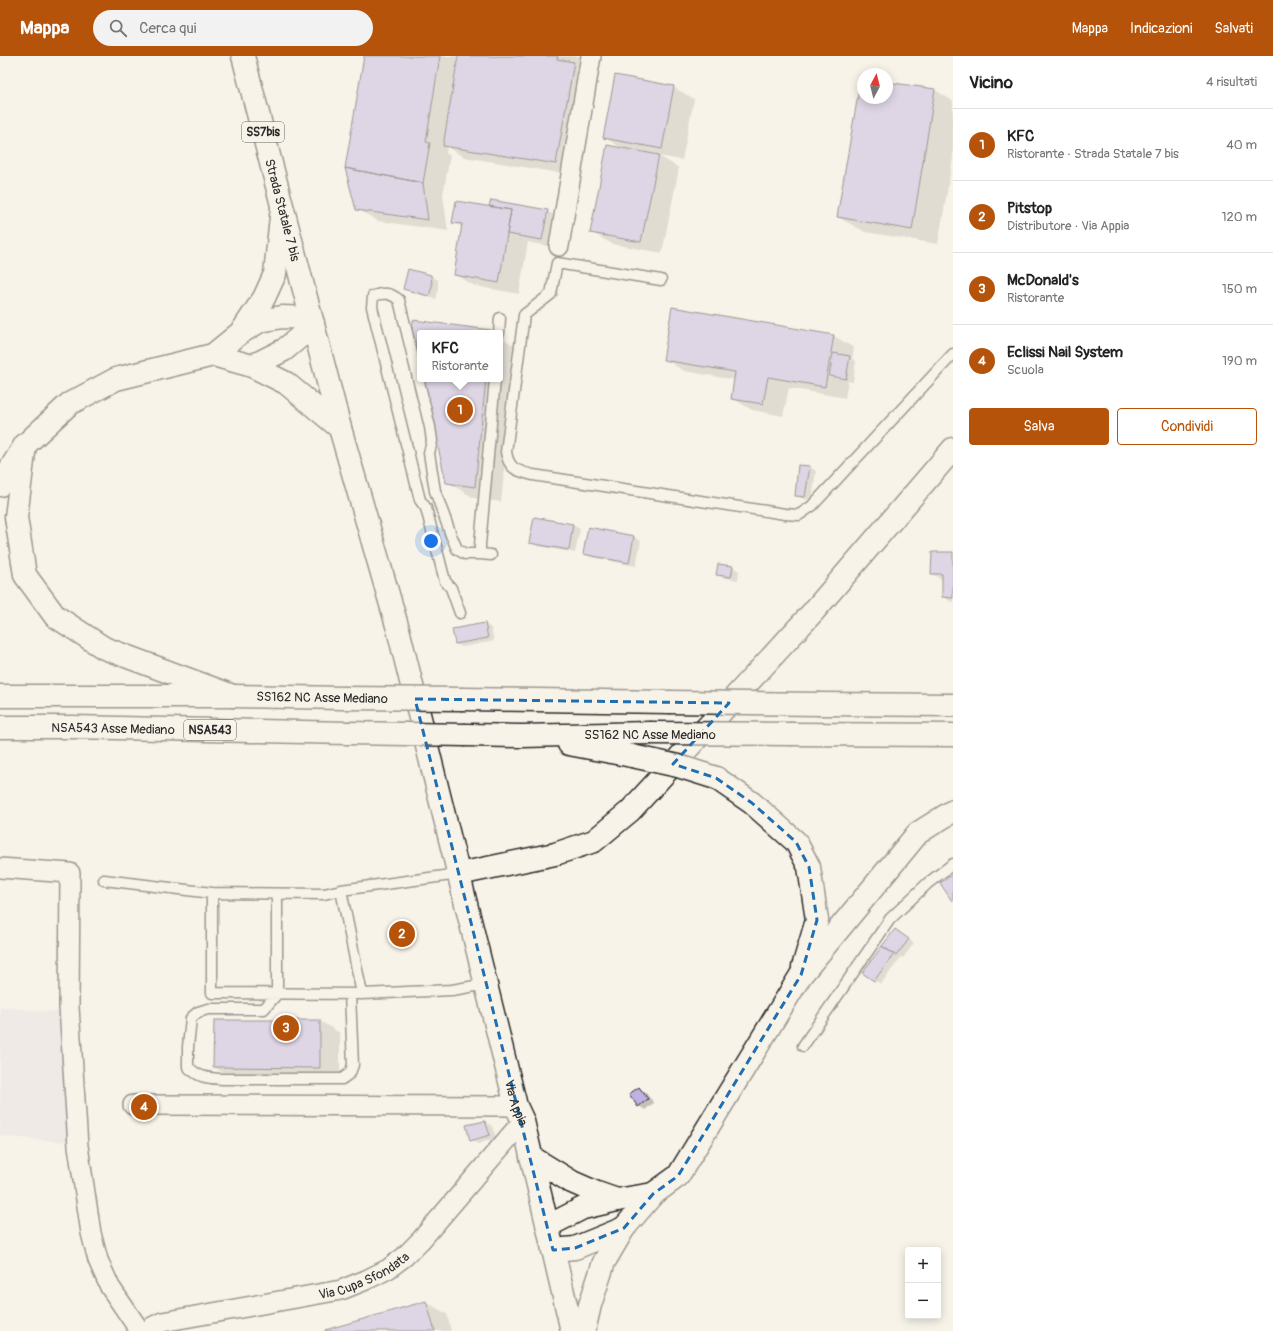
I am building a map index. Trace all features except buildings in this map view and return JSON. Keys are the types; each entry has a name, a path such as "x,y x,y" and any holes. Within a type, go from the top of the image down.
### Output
{"main road":[{"name":"Strada Statale 7 bis","path":"243,56 340,428"},
{"path":"240,334 264,298 275,274 282,207"},
{"path":"0,485 25,445 68,404 116,379 213,355 240,334 260,322 282,317 312,320 302,335 284,350 252,366"},
{"path":"213,355 252,366 286,383 340,428"},
{"name":"Via Appia","path":"340,428 398,629 531,1157 572,1331"},
{"path":"25,445 16,517 25,575 55,616 104,648 233,696"},
{"path":"459,874 555,854 594,841 630,811 813,612 953,449"},
{"path":"0,696 233,696"},
{"name":"SS162 NC Asse Mediano","path":"233,696 953,705"},
{"name":"NSA543 Asse Mediano","path":"0,727 88,727 347,733"},
{"name":"SS162 NC Asse Mediano","path":"347,733 522,736 649,732 953,735"},
{"path":"522,736 678,766 716,778 752,803 796,842 809,867 816,920 801,975"},
{"path":"584,1331 590,1305 604,1262 624,1228 653,1194 678,1176 801,975 918,833 953,811"},
{"path":"531,1157 572,1182 617,1200"},
{"path":"548,1226 583,1208 653,1194"},
{"path":"553,1250 575,1248 624,1228"}],"street":[{"path":"559,246 592,56"},
{"path":"0,868 70,873 69,1007 78,1146 91,1232 98,1260 110,1287 140,1331"},
{"path":"134,1105 519,1114"},
{"name":"Via Cupa Sfondata","path":"148,1331 152,1326 162,1322 341,1290 388,1269 421,1240 519,1114"}],"lane":[{"path":"661,280 557,263 550,294 524,315 506,452 507,460 515,470 534,475 799,515 812,506 953,354"},
{"path":"417,374 399,300 389,293 374,296 372,307 420,500 426,508 445,581 451,588 460,613"},
{"path":"499,330 500,318"},
{"path":"419,382 430,427 432,441 429,453 435,491 450,535 457,549 465,554 491,555"},
{"path":"480,554 495,382"},
{"path":"803,1046 890,919 928,882 953,864"},
{"path":"104,880 212,893 324,894 341,890 459,874"},
{"path":"341,890 362,994"},
{"path":"212,893 212,992 362,994 452,990 487,984"},
{"path":"277,894 277,994 264,1009 208,1009 198,1012 191,1018 188,1047 188,1067 196,1074 208,1078 342,1079 350,1073 353,1065 350,994"}],"highlighted area":[{"path":"415,699 729,703 673,764 716,778 752,803 796,842 809,867 817,920 801,975 678,1176 653,1194 624,1228 575,1248 553,1250"}],"shaded area":[{"path":"0,1007 77,1014 86,1144 0,1136"}],"place":[{"name":"KFC","path":"460,410"},
{"name":"Pitstop","path":"402,934"},
{"name":"McDonald's","path":"286,1028"},
{"name":"Eclissi Nail System","path":"144,1107"}]}
